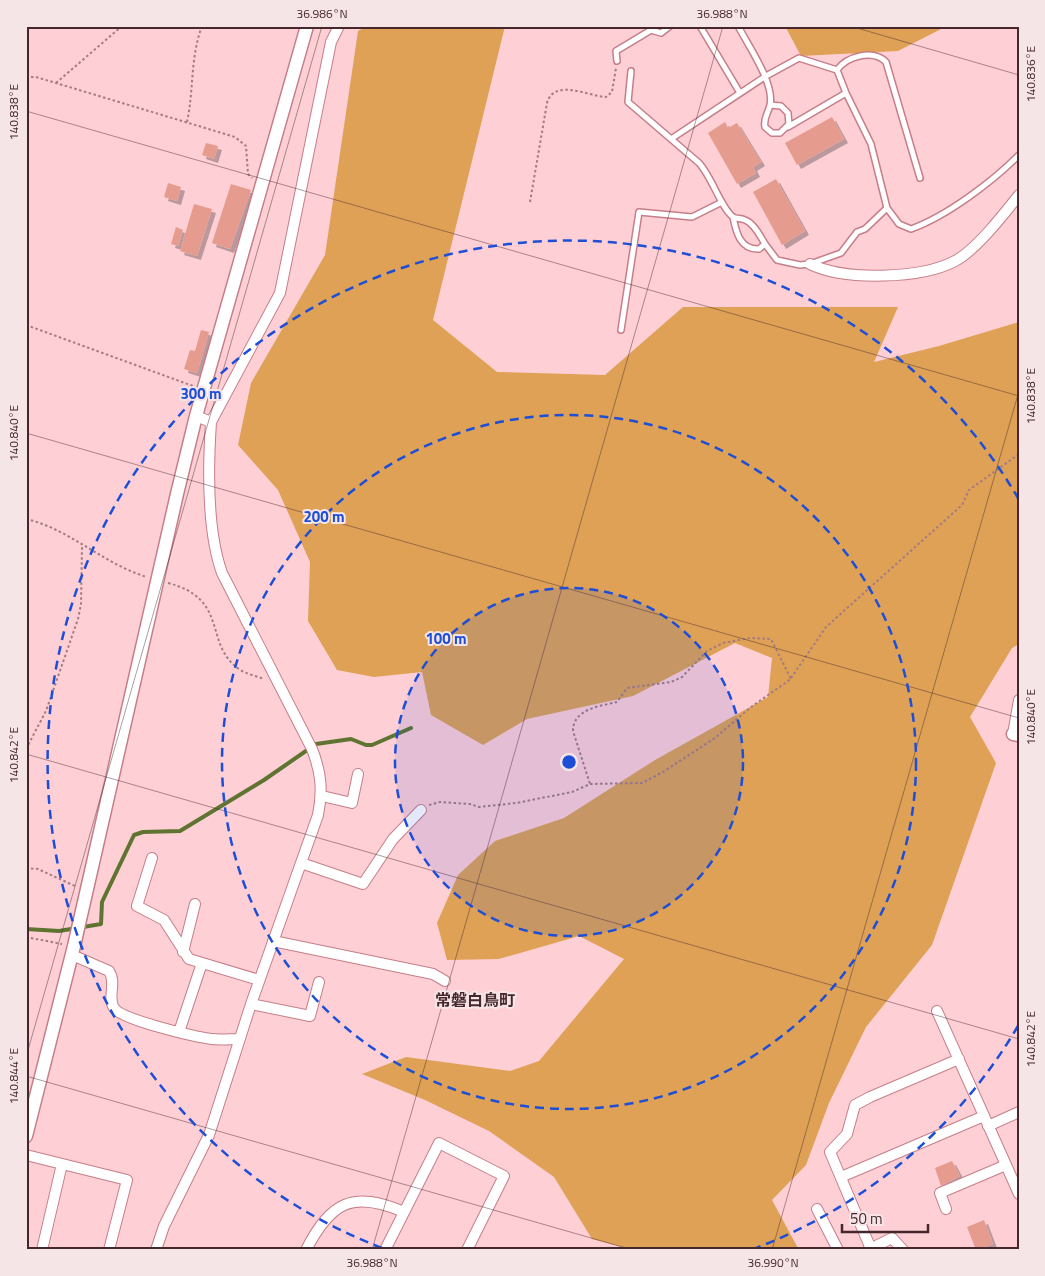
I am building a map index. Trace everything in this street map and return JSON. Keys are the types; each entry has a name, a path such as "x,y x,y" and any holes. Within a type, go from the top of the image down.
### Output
{"street":[{"path":"26,1136 73,951 196,416 307,26"},
{"path":"158,1249 164,1226 209,1136 239,1039 318,815 322,796 320,770 311,747 222,573 216,557 209,459 211,422 280,293 331,42 339,26"},
{"path":"810,264 824,270 883,277 937,268 956,261 976,244 1019,195"},
{"path":"196,416 211,422"},
{"path":"1016,734 1019,700"},
{"path":"322,796 352,803 358,774"},
{"path":"301,863 363,884 393,839 421,810"},
{"path":"152,858 137,906 164,920 189,959 260,980"},
{"path":"183,952 194,904"},
{"path":"274,941 434,974 445,981"},
{"path":"73,951 109,971 113,982 112,1004 121,1014 179,1032 210,1039 239,1039"},
{"path":"179,1032 202,963"},
{"path":"251,1004 310,1016 319,982"},
{"path":"937,1011 1019,1194"},
{"path":"902,1250 892,1238 869,1249 830,1152 847,1134 855,1105 870,1096 959,1059"},
{"path":"988,1126 1019,1112"},
{"path":"841,1177 984,1116"},
{"path":"385,1250 438,1143 504,1176 466,1250"},
{"path":"26,1155 127,1180 109,1250"},
{"path":"42,1250 62,1164"},
{"path":"946,1209 940,1193 1006,1165"},
{"path":"306,1250 327,1216 340,1206 355,1201 370,1201 404,1212"},
{"path":"817,1209 838,1250"}],"lane":[{"path":"617,61 616,50 651,30 661,33 670,26"},
{"path":"700,26 740,93"},
{"path":"738,26 766,76 770,105 764,122 767,131 776,134 846,94"},
{"path":"837,70 842,63 867,54 876,55 886,62 920,178"},
{"path":"671,139 766,76 799,58 837,70"},
{"path":"837,70 846,94 870,144 886,208 899,224 911,230 926,224 998,175 1019,155"},
{"path":"631,71 628,102 708,173 722,202 734,217 737,236 752,250 759,249 764,244"},
{"path":"770,105 781,106 788,113 790,119 787,128"},
{"path":"621,330 639,212 692,217 722,202"},
{"path":"734,217 747,220 777,260 800,266 842,252 857,232 865,229 886,208"}],"path":[{"path":"56,83 122,26"},
{"path":"187,122 192,86 193,55 202,26"},
{"path":"530,202 550,95 560,89 606,97 612,92 614,86 617,61"},
{"path":"26,77 36,77 235,137 242,142 248,154 248,174 263,183"},
{"path":"26,325 204,390"},
{"path":"421,810 431,804 440,802 470,804 479,807 516,803 572,792 590,784 642,783 663,772 715,738 751,707 791,679 826,627 962,505 969,490 1019,454"},
{"path":"26,749 46,711 78,619 81,604 82,546"},
{"path":"590,784 573,731 573,724 590,708 617,702 627,688 671,682 682,677 707,651 723,643 750,638 771,639 791,679"},
{"path":"26,868 38,869 87,891"},
{"path":"26,937 73,951"}],"shaded area":[{"path":"367,26 505,26 433,320 497,372 605,375 683,307 898,307 874,362 939,346 1019,322 1019,644 1012,648 970,717 996,763 932,945 866,1027 829,1103 806,1165 772,1200 799,1250 634,1250 592,1239 554,1177 489,1131 425,1100 362,1074 406,1057 510,1071 539,1061 624,959 579,936 499,959 447,960 437,923 458,875 495,841 564,818 655,760 768,697 772,658 735,643 633,696 527,719 483,745 431,715 422,672 374,677 337,670 308,621 310,562 278,490 238,445 251,383 325,255 358,31"},
{"path":"785,26 947,26 898,51 801,56"}],"building":[{"path":"832,117 844,139 797,165 785,143"},
{"path":"725,122 728,128 737,123 761,162 753,167 756,173 737,184 708,133"},
{"path":"206,143 218,146 214,159 202,155"},
{"path":"776,179 805,231 782,245 753,192"},
{"path":"168,183 181,187 177,201 164,197"},
{"path":"231,184 251,190 230,249 212,243"},
{"path":"194,204 212,209 197,256 180,251"},
{"path":"176,227 183,230 178,246 171,244"},
{"path":"201,330 209,332 197,373 184,369 190,350 195,351"},
{"path":"952,1161 960,1176 941,1186 935,1168"},
{"path":"984,1220 993,1244 976,1250 967,1227"}],"waterway":[{"path":"26,929 59,931 101,924 102,902 134,835 143,832 180,831 264,780 316,744 351,739 366,745 372,745 411,728"}],"district":[{"name":"常磐白鳥町","path":"475,1000"}]}
